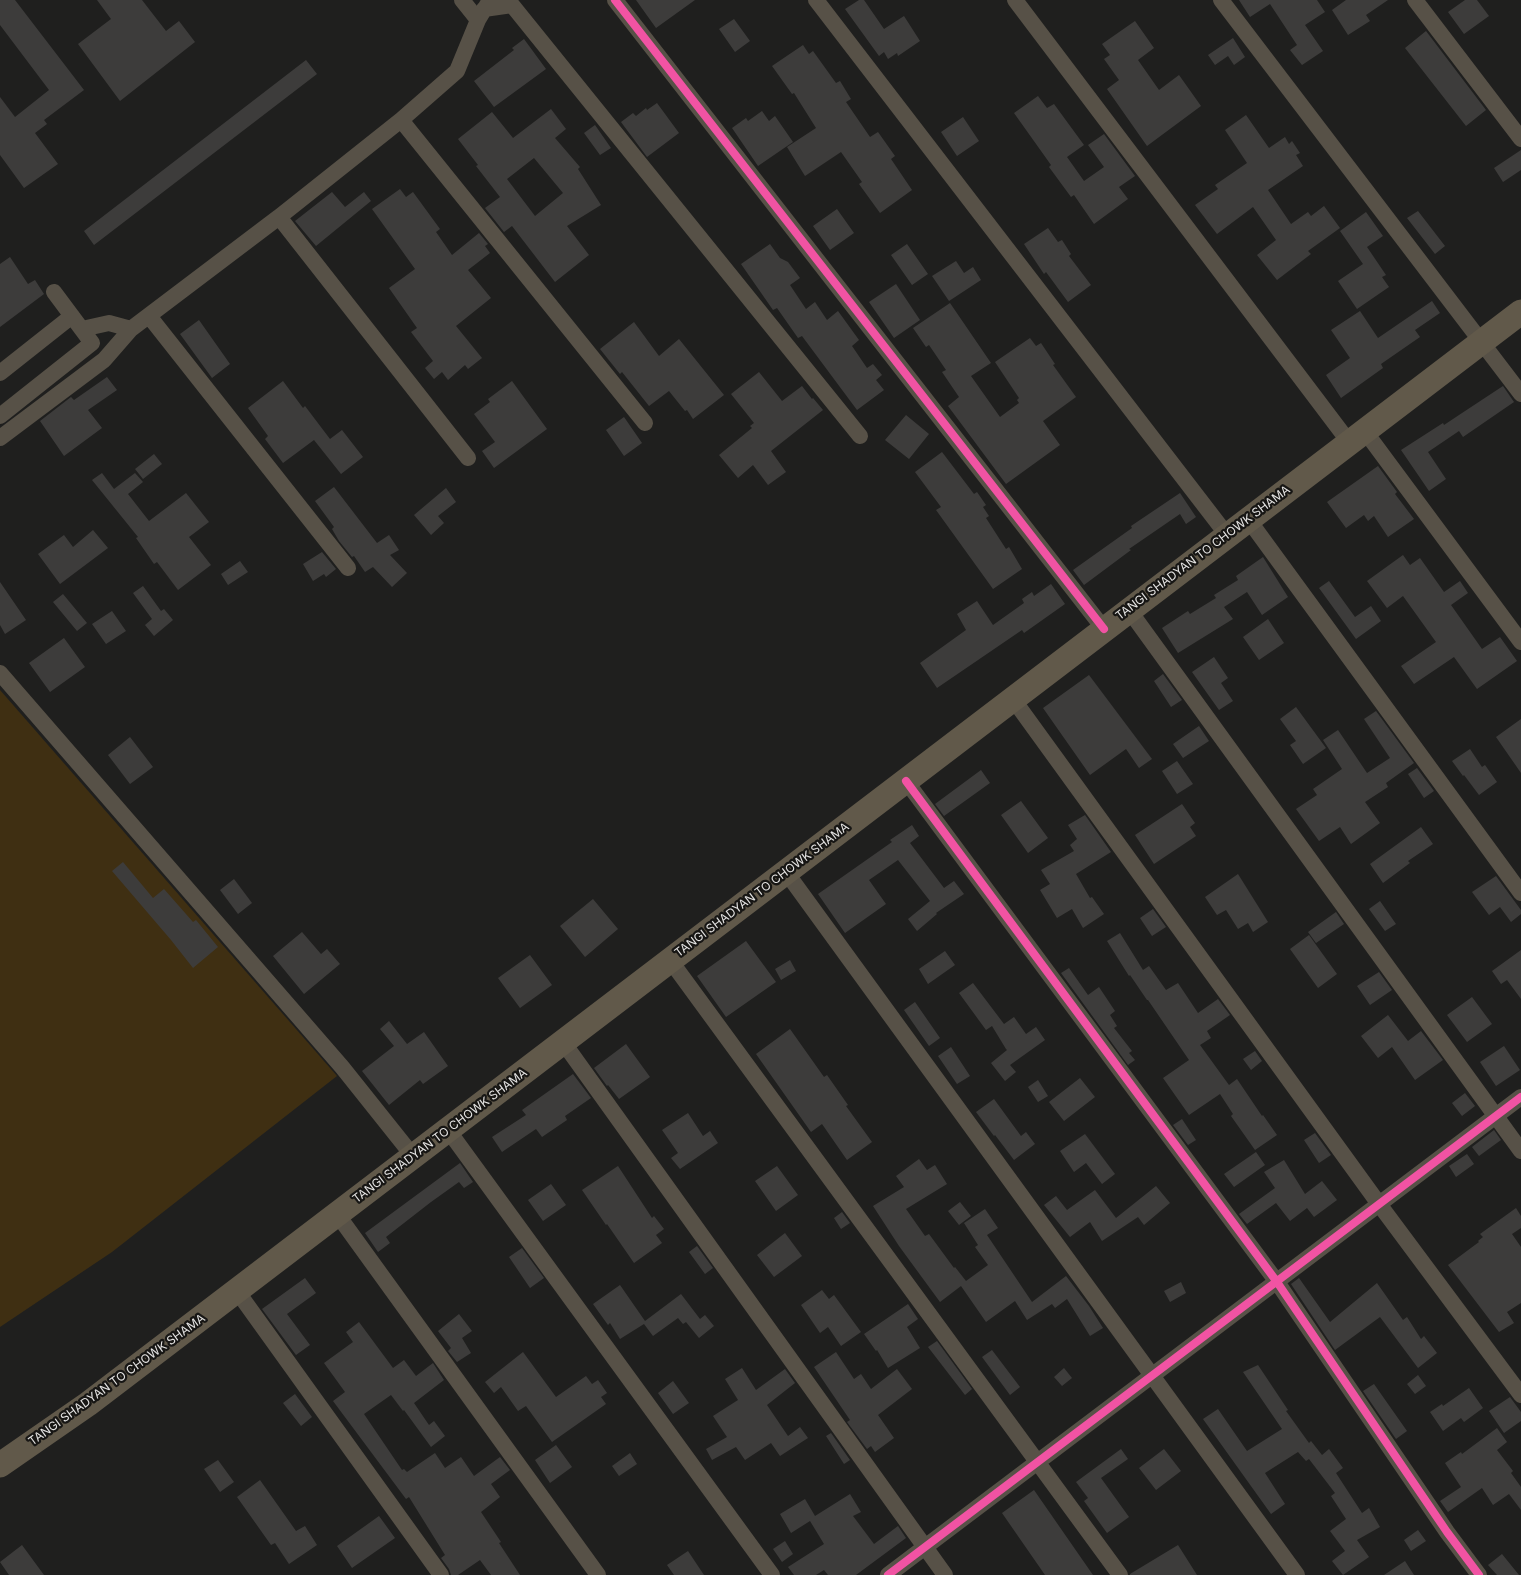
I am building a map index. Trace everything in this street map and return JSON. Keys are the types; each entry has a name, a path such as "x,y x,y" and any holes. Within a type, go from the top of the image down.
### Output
{"main road":[{"name":"TANGI SHADYAN TO CHOWK SHAMA","path":"0,1465 88,1404 1521,312"}],"street":[{"path":"462,0 484,10 512,5 860,436"},
{"path":"615,0 1104,629"},
{"path":"816,0 1228,535"},
{"path":"1015,0 1521,642"},
{"path":"1221,0 1521,394"},
{"path":"1415,0 1521,140"},
{"path":"0,438 104,360 131,329 279,217 401,120 457,71 484,10"},
{"path":"401,120 645,423"},
{"path":"279,217 468,458"},
{"path":"0,416 92,343 54,292"},
{"path":"0,373 72,316"},
{"path":"149,316 348,568"},
{"path":"82,329 109,323 131,329"},
{"path":"1248,519 1521,893"},
{"path":"1130,610 1521,1151"},
{"path":"0,673 342,1068 413,1156"},
{"path":"1013,699 1379,1204 1521,1395"},
{"path":"906,781 1277,1282 1447,1532 1479,1575"},
{"path":"786,872 1297,1575"},
{"path":"670,960 1120,1575"},
{"path":"563,1042 945,1575"},
{"path":"888,1575 1521,1097"},
{"path":"448,1130 772,1575"},
{"path":"337,1214 598,1575"},
{"path":"237,1291 441,1575"}],"shaded area":[{"path":"0,690 337,1076 112,1252 0,1327"}],"building":[{"path":"0,0 15,0 84,90 44,120 47,124 35,133 58,164 24,188 0,155 0,97 15,117 49,90 0,25"},
{"path":"97,0 142,0 166,31 179,21 195,42 120,101 78,44 111,19"},
{"path":"636,0 695,0 656,28"},
{"path":"859,0 864,0 884,29 904,16 920,41 898,56 897,53 888,59 884,52 879,56 845,9"},
{"path":"1239,0 1317,0 1325,12 1305,25 1323,51 1302,65 1290,50 1297,45 1270,4 1250,17"},
{"path":"1346,0 1388,0 1366,15 1370,21 1348,35 1332,10"},
{"path":"1465,0 1477,0 1489,16 1464,34 1448,12"},
{"path":"734,19 750,41 735,52 719,29"},
{"path":"1135,21 1154,48 1138,60 1159,90 1179,75 1201,106 1147,146 1107,89 1119,80 1104,59 1110,55 1102,44"},
{"path":"1426,31 1486,110 1466,126 1405,48"},
{"path":"1233,38 1245,57 1234,65 1228,56 1215,65 1208,55"},
{"path":"524,39 546,69 494,107 474,81 514,50 512,48"},
{"path":"803,45 809,54 813,51 836,83 840,81 851,99 846,102 870,137 878,132 895,156 891,159 912,190 880,213 859,184 862,182 841,152 805,176 787,147 816,128 794,93 792,94 772,66"},
{"path":"306,60 317,74 94,245 84,231"},
{"path":"1038,96 1047,108 1054,104 1084,145 1067,157 1084,181 1104,167 1088,145 1104,134 1135,176 1119,187 1128,199 1094,224 1074,195 1071,197 1049,167 1051,165 1014,113"},
{"path":"657,103 679,133 647,157 621,122 633,113 636,116 646,108 647,110"},
{"path":"551,109 566,129 555,138 580,167 578,169 601,205 567,226 589,255 555,282 512,226 504,232 485,208 500,197 458,139 492,112 513,138","holes":["534,158 563,193 535,216 507,179"]},
{"path":"762,111 769,121 775,116 793,142 758,166 732,128 746,118 748,121"},
{"path":"1246,115 1269,148 1285,137 1289,144 1292,141 1300,153 1296,155 1303,166 1268,190 1291,224 1308,212 1311,216 1324,206 1340,228 1308,251 1311,254 1277,280 1257,255 1276,240 1253,207 1217,234 1195,205 1218,189 1215,185 1247,163 1225,130"},
{"path":"963,117 979,141 957,156 941,132"},
{"path":"595,125 611,148 600,155 584,133"},
{"path":"1521,150 1521,170 1503,182 1494,168"},
{"path":"400,189 406,197 413,192 440,229 436,232 452,255 479,233 488,244 485,246 490,253 468,270 491,298 456,326 482,358 468,369 465,365 448,380 442,372 434,379 425,368 433,361 411,332 417,328 389,288 415,269 372,209"},
{"path":"332,192 345,207 364,192 371,201 316,246 295,221"},
{"path":"837,209 854,233 830,250 813,226"},
{"path":"1418,211 1445,246 1435,254 1407,218"},
{"path":"1366,212 1383,236 1367,247 1386,275 1382,277 1389,287 1357,309 1338,281 1363,264 1340,231"},
{"path":"1048,228 1058,242 1062,240 1071,254 1069,256 1091,285 1068,302 1046,272 1044,274 1024,244"},
{"path":"770,244 780,258 788,262 800,278 790,285 806,309 815,302 827,320 838,311 859,340 852,346 867,368 873,364 882,375 876,380 884,390 857,410 802,336 798,338 777,308 773,310 741,264"},
{"path":"907,244 928,274 912,285 891,255"},
{"path":"10,257 28,284 35,280 44,294 0,327 0,264"},
{"path":"956,261 964,273 973,267 981,280 949,301 932,276"},
{"path":"896,284 920,320 894,338 869,302"},
{"path":"1432,301 1440,313 1415,330 1420,337 1381,364 1383,368 1341,398 1326,375 1350,358 1331,330 1360,311 1378,338"},
{"path":"950,303 991,363 971,376 1000,417 1019,403 1017,400 1019,398 995,362 1030,338 1036,346 1041,343 1055,364 1053,365 1076,397 1043,421 1060,445 1006,484 948,406 959,397 942,372 946,370 929,345 926,347 913,328"},
{"path":"199,320 230,364 212,378 180,334"},
{"path":"634,322 659,356 679,339 724,395 693,419 669,391 649,406 622,372 620,374 600,349"},
{"path":"759,372 782,401 802,386 823,410 771,451 786,472 768,485 753,465 738,478 719,455 752,428 750,426 754,423 731,394"},
{"path":"107,377 117,390 88,410 102,428 64,456 40,421 71,397 74,400"},
{"path":"283,381 330,439 342,430 363,457 341,474 314,440 283,463 265,439 268,436 248,408"},
{"path":"512,381 547,429 494,468 482,451 495,442 474,414 490,402 488,399"},
{"path":"1503,386 1514,402 1463,437 1459,431 1428,452 1446,479 1429,491 1401,450 1443,423 1444,425"},
{"path":"906,415 929,434 909,459 885,440"},
{"path":"624,417 642,443 624,456 606,430"},
{"path":"942,452 974,494 977,492 986,505 983,507 989,516 986,518 1006,549 1009,547 1022,569 993,589 936,510 941,507 915,472"},
{"path":"154,454 162,464 143,479 135,469"},
{"path":"1378,466 1397,492 1395,494 1414,519 1388,537 1374,516 1368,521 1364,515 1346,528 1327,502"},
{"path":"102,473 114,489 135,473 143,482 128,494 149,521 186,493 209,522 189,537 211,565 178,590 157,562 154,564 136,538 138,537 92,480"},
{"path":"334,487 377,543 389,535 399,550 390,555 407,573 392,587 373,567 365,572 354,556 352,557 339,541 332,529 334,527 315,501"},
{"path":"446,488 456,502 438,516 444,523 431,535 414,515"},
{"path":"1180,493 1196,517 1186,524 1180,514 1129,549 1131,550 1084,585 1073,570 1132,528 1131,526"},
{"path":"93,530 108,548 60,584 38,554 64,535 73,547"},
{"path":"322,552 336,569 326,577 324,574 313,581 303,564"},
{"path":"1403,555 1410,565 1420,558 1444,592 1460,581 1468,593 1451,605 1482,649 1500,637 1517,661 1477,689 1454,657 1414,684 1401,666 1436,642 1403,596 1387,608 1367,581"},
{"path":"1263,557 1288,597 1262,615 1247,592 1224,607 1233,619 1178,653 1162,628 1188,611 1190,614 1216,598 1214,595 1238,580 1236,576"},
{"path":"240,561 248,572 228,585 221,574"},
{"path":"1329,581 1355,617 1371,606 1381,621 1356,639 1319,588"},
{"path":"0,582 26,620 5,634 0,625"},
{"path":"1051,584 1065,604 1024,633 1022,630 937,688 920,663 966,630 957,614 977,601 993,625 1024,603 1022,599 1032,592 1034,596"},
{"path":"143,586 161,611 164,609 173,620 154,636 145,625 152,619 133,593"},
{"path":"63,594 87,623 77,631 53,602"},
{"path":"112,611 126,631 106,644 92,624"},
{"path":"1268,619 1284,643 1259,660 1243,637"},
{"path":"64,638 85,667 50,692 29,663"},
{"path":"1214,657 1228,678 1221,683 1233,701 1219,710 1192,672"},
{"path":"1163,674 1182,700 1171,707 1154,681"},
{"path":"1089,675 1152,759 1139,768 1126,749 1090,775 1043,708"},
{"path":"1296,707 1326,748 1303,764 1290,745 1296,741 1280,719"},
{"path":"1376,711 1414,763 1386,783 1388,787 1365,802 1380,823 1351,844 1340,827 1319,841 1296,809 1317,795 1313,789 1342,769 1323,740 1338,730 1367,773 1390,758 1364,719"},
{"path":"1521,719 1521,773 1496,737"},
{"path":"1199,726 1209,741 1183,758 1173,744"},
{"path":"130,737 153,767 130,784 108,755"},
{"path":"1470,749 1482,767 1485,765 1497,782 1479,795 1452,761"},
{"path":"1177,761 1193,784 1177,794 1162,771"},
{"path":"1417,768 1434,791 1424,798 1408,774"},
{"path":"981,770 990,783 944,816 935,804"},
{"path":"1021,801 1048,838 1028,853 1001,815"},
{"path":"1182,804 1195,823 1190,827 1196,836 1154,864 1135,835"},
{"path":"1085,815 1111,852 1076,874 1090,898 1092,897 1104,914 1083,928 1072,909 1057,918 1040,890 1050,884 1041,870 1074,851 1070,845 1077,839 1068,825"},
{"path":"912,825 919,836 910,843 944,888 954,881 964,894 936,913 917,931 908,919 930,901 898,860 869,880 886,904 845,933 818,894 892,842 890,840"},
{"path":"1421,827 1433,844 1408,861 1410,863 1383,883 1370,864"},
{"path":"123,862 153,898 164,889 193,922 196,920 218,947 193,968 112,871"},
{"path":"1238,874 1268,922 1253,932 1248,923 1238,929 1226,910 1217,915 1205,897"},
{"path":"1496,876 1521,910 1521,914 1511,922 1500,907 1489,915 1472,892"},
{"path":"234,879 252,903 238,914 220,890"},
{"path":"593,899 618,929 585,957 560,926"},
{"path":"1380,901 1396,924 1385,931 1369,909"},
{"path":"1153,909 1166,927 1152,936 1140,918"},
{"path":"1336,912 1344,924 1316,943 1308,932"},
{"path":"302,932 321,954 327,949 340,964 304,994 273,956"},
{"path":"1120,933 1143,970 1149,966 1166,990 1178,983 1198,1013 1218,999 1230,1015 1207,1031 1211,1038 1200,1045 1229,1085 1237,1079 1277,1135 1255,1150 1231,1116 1233,1114 1220,1094 1189,1115 1163,1078 1189,1060 1148,1000 1129,976 1107,941"},
{"path":"1309,935 1337,974 1318,988 1290,949"},
{"path":"746,941 776,982 726,1017 697,976"},
{"path":"1521,950 1521,999 1507,980 1501,984 1492,971"},
{"path":"945,951 955,965 928,984 919,969"},
{"path":"530,955 552,985 520,1008 498,978"},
{"path":"790,960 796,971 781,980 775,969"},
{"path":"1069,968 1088,995 1099,987 1115,1011 1110,1015 1117,1026 1114,1028 1132,1051 1129,1053 1135,1060 1128,1065 1061,973"},
{"path":"1379,972 1392,990 1370,1005 1357,986"},
{"path":"973,983 1004,1024 1014,1017 1026,1034 1036,1027 1045,1040 1010,1065 1016,1072 1005,1081 991,1063 1007,1050 992,1026 986,1030 959,993"},
{"path":"1472,997 1492,1024 1467,1042 1447,1015"},
{"path":"915,1002 940,1038 929,1046 904,1010"},
{"path":"1388,1015 1408,1041 1421,1031 1443,1060 1415,1080 1392,1047 1378,1058 1361,1036"},
{"path":"389,1021 407,1044 424,1032 448,1066 423,1084 420,1080 389,1105 362,1071 394,1046 380,1029"},
{"path":"790,1029 824,1077 827,1075 848,1105 846,1106 872,1142 847,1160 822,1124 811,1132 756,1054"},
{"path":"626,1044 650,1077 619,1099 594,1068"},
{"path":"1504,1046 1520,1070 1496,1086 1480,1062"},
{"path":"951,1047 970,1076 957,1084 938,1056"},
{"path":"1255,1051 1262,1061 1251,1070 1243,1059"},
{"path":"573,1074 591,1098 565,1116 567,1120 542,1137 536,1129 502,1152 492,1137 526,1115 522,1110"},
{"path":"1080,1078 1095,1097 1064,1121 1049,1102"},
{"path":"1038,1080 1048,1096 1038,1102 1028,1087"},
{"path":"1465,1093 1475,1106 1462,1116 1452,1103"},
{"path":"994,1099 1021,1136 1026,1132 1035,1144 1014,1160 976,1112"},
{"path":"688,1113 703,1136 710,1131 718,1143 680,1169 671,1158 678,1153 662,1130"},
{"path":"1182,1119 1196,1140 1188,1145 1173,1125"},
{"path":"1494,1130 1501,1140 1479,1156 1472,1147"},
{"path":"1315,1133 1331,1155 1319,1163 1304,1140"},
{"path":"1085,1134 1115,1174 1102,1184 1086,1163 1074,1172 1060,1151"},
{"path":"1256,1152 1265,1165 1234,1187 1224,1174"},
{"path":"1467,1154 1474,1164 1456,1177 1449,1166"},
{"path":"919,1159 927,1170 935,1165 947,1184 906,1209 925,1236 929,1234 966,1281 988,1265 975,1247 978,1245 964,1223 985,1209 998,1228 987,1235 1032,1302 1066,1276 1103,1328 1090,1336 1067,1299 1055,1308 1052,1304 1027,1320 1015,1301 986,1322 961,1286 940,1302 899,1246 873,1206 904,1187 896,1176"},
{"path":"1284,1160 1305,1194 1322,1181 1337,1200 1314,1217 1307,1208 1290,1221 1276,1203 1247,1224 1239,1214 1275,1188 1264,1172"},
{"path":"460,1163 473,1182 464,1188 459,1182 431,1202 386,1237 390,1243 378,1252 365,1233"},
{"path":"618,1166 652,1218 654,1216 664,1229 656,1235 662,1243 634,1263 582,1190"},
{"path":"777,1166 798,1195 776,1211 755,1181"},
{"path":"551,1184 566,1205 543,1221 528,1200"},
{"path":"1156,1186 1170,1203 1144,1225 1138,1217 1102,1241 1090,1222 1070,1237 1044,1205 1056,1196 1067,1210 1095,1190 1116,1218"},
{"path":"960,1202 971,1216 959,1225 948,1211"},
{"path":"1516,1208 1521,1216 1521,1228 1512,1234 1521,1247 1521,1303 1507,1312 1514,1323 1499,1332 1448,1265 1479,1242 1483,1237 1480,1234"},
{"path":"842,1212 850,1223 841,1229 834,1218"},
{"path":"785,1233 802,1256 774,1277 757,1255"},
{"path":"697,1246 713,1268 705,1274 689,1252"},
{"path":"522,1248 544,1278 530,1288 509,1257"},
{"path":"305,1278 316,1293 287,1314 310,1345 296,1355 262,1309"},
{"path":"1299,1278 1330,1322 1377,1283 1403,1320 1407,1317 1421,1339 1424,1336 1437,1353 1418,1368 1380,1317 1335,1350 1291,1284"},
{"path":"1181,1282 1186,1293 1170,1302 1164,1291"},
{"path":"620,1285 645,1321 681,1294 700,1319 705,1315 714,1326 699,1338 686,1322 683,1324 678,1318 653,1336 644,1324 620,1339 610,1323 608,1325 593,1304"},
{"path":"822,1290 829,1299 834,1295 861,1332 841,1346 828,1327 820,1333 801,1305"},
{"path":"908,1304 918,1319 907,1327 920,1348 888,1368 864,1334"},
{"path":"459,1314 472,1331 462,1338 471,1353 457,1362 448,1351 451,1348 438,1331"},
{"path":"359,1322 393,1368 404,1360 416,1376 433,1363 444,1380 414,1403 429,1425 434,1421 445,1436 431,1447 391,1395 364,1414 402,1470 404,1469 407,1472 435,1453 445,1468 461,1457 474,1476 500,1457 510,1470 491,1484 500,1497 481,1512 520,1575 491,1575 480,1560 458,1575 451,1575 441,1558 445,1555 409,1497 406,1499 333,1401 345,1392 324,1363 353,1342 346,1332"},
{"path":"937,1341 972,1389 965,1395 928,1347"},
{"path":"992,1350 1020,1387 1010,1395 982,1357"},
{"path":"523,1352 556,1397 586,1376 592,1384 598,1380 607,1393 601,1397 606,1404 552,1442 526,1406 518,1411 501,1387 494,1393 485,1382"},
{"path":"836,1352 854,1379 861,1374 871,1389 897,1369 912,1389 878,1415 894,1438 875,1452 871,1446 867,1449 847,1422 850,1420 814,1367"},
{"path":"1258,1365 1288,1410 1286,1411 1309,1443 1311,1441 1322,1455 1329,1449 1343,1468 1336,1473 1362,1513 1369,1508 1380,1527 1357,1540 1369,1557 1343,1575 1332,1561 1345,1551 1330,1531 1346,1519 1331,1496 1335,1493 1309,1459 1306,1461 1298,1452 1265,1473 1285,1504 1271,1514 1203,1419 1218,1409 1247,1451 1282,1429 1243,1372"},
{"path":"742,1368 756,1390 785,1369 795,1383 767,1405 788,1436 800,1427 808,1438 780,1456 771,1443 745,1460 736,1447 712,1460 706,1449 727,1437 713,1416 738,1400 725,1379"},
{"path":"1064,1368 1072,1378 1062,1386 1054,1377"},
{"path":"1418,1375 1426,1386 1415,1394 1407,1384"},
{"path":"673,1381 689,1403 673,1414 658,1393"},
{"path":"1374,1384 1407,1431 1396,1439 1363,1391"},
{"path":"1469,1388 1483,1408 1464,1422 1461,1418 1443,1431 1430,1412 1442,1404 1443,1406"},
{"path":"295,1394 312,1417 301,1426 283,1403"},
{"path":"1510,1397 1521,1412 1521,1421 1504,1433 1489,1411"},
{"path":"1497,1428 1507,1442 1497,1450 1513,1471 1511,1473 1521,1487 1521,1510 1509,1494 1493,1505 1482,1488 1448,1512 1440,1501 1461,1487 1445,1463 1461,1452 1462,1454"},
{"path":"831,1433 850,1460 844,1464 826,1436"},
{"path":"556,1445 572,1467 550,1483 535,1460"},
{"path":"1121,1449 1128,1459 1101,1478 1129,1517 1107,1533 1084,1501 1088,1498 1076,1482"},
{"path":"1164,1449 1181,1471 1156,1490 1139,1468"},
{"path":"630,1453 637,1464 619,1476 612,1466"},
{"path":"218,1460 234,1482 220,1492 204,1469"},
{"path":"260,1480 296,1531 305,1526 317,1545 289,1564 275,1543 271,1545 237,1497"},
{"path":"1034,1490 1093,1575 1045,1575 1002,1513"},
{"path":"850,1494 861,1512 853,1516 874,1544 898,1526 906,1538 856,1575 828,1575 824,1570 816,1575 794,1575 788,1567 824,1544 810,1521 791,1533 780,1514 805,1499 815,1516"},
{"path":"379,1516 395,1538 352,1568 337,1546"},
{"path":"1418,1530 1426,1541 1411,1551 1404,1540"},
{"path":"785,1541 793,1554 782,1562 773,1549"},
{"path":"22,1545 44,1575 9,1575 0,1562"},
{"path":"1178,1545 1197,1575 1130,1575 1130,1574"},
{"path":"688,1551 704,1575 674,1575 667,1565"},
{"path":"1502,1554 1519,1575 1497,1575 1488,1565"},
{"path":"1405,1561 1414,1575 1384,1575"}],"cycle path":[{"path":"615,0 1104,629"},
{"path":"906,781 1277,1282 1447,1532 1479,1575"},
{"path":"888,1575 1521,1097"}]}
